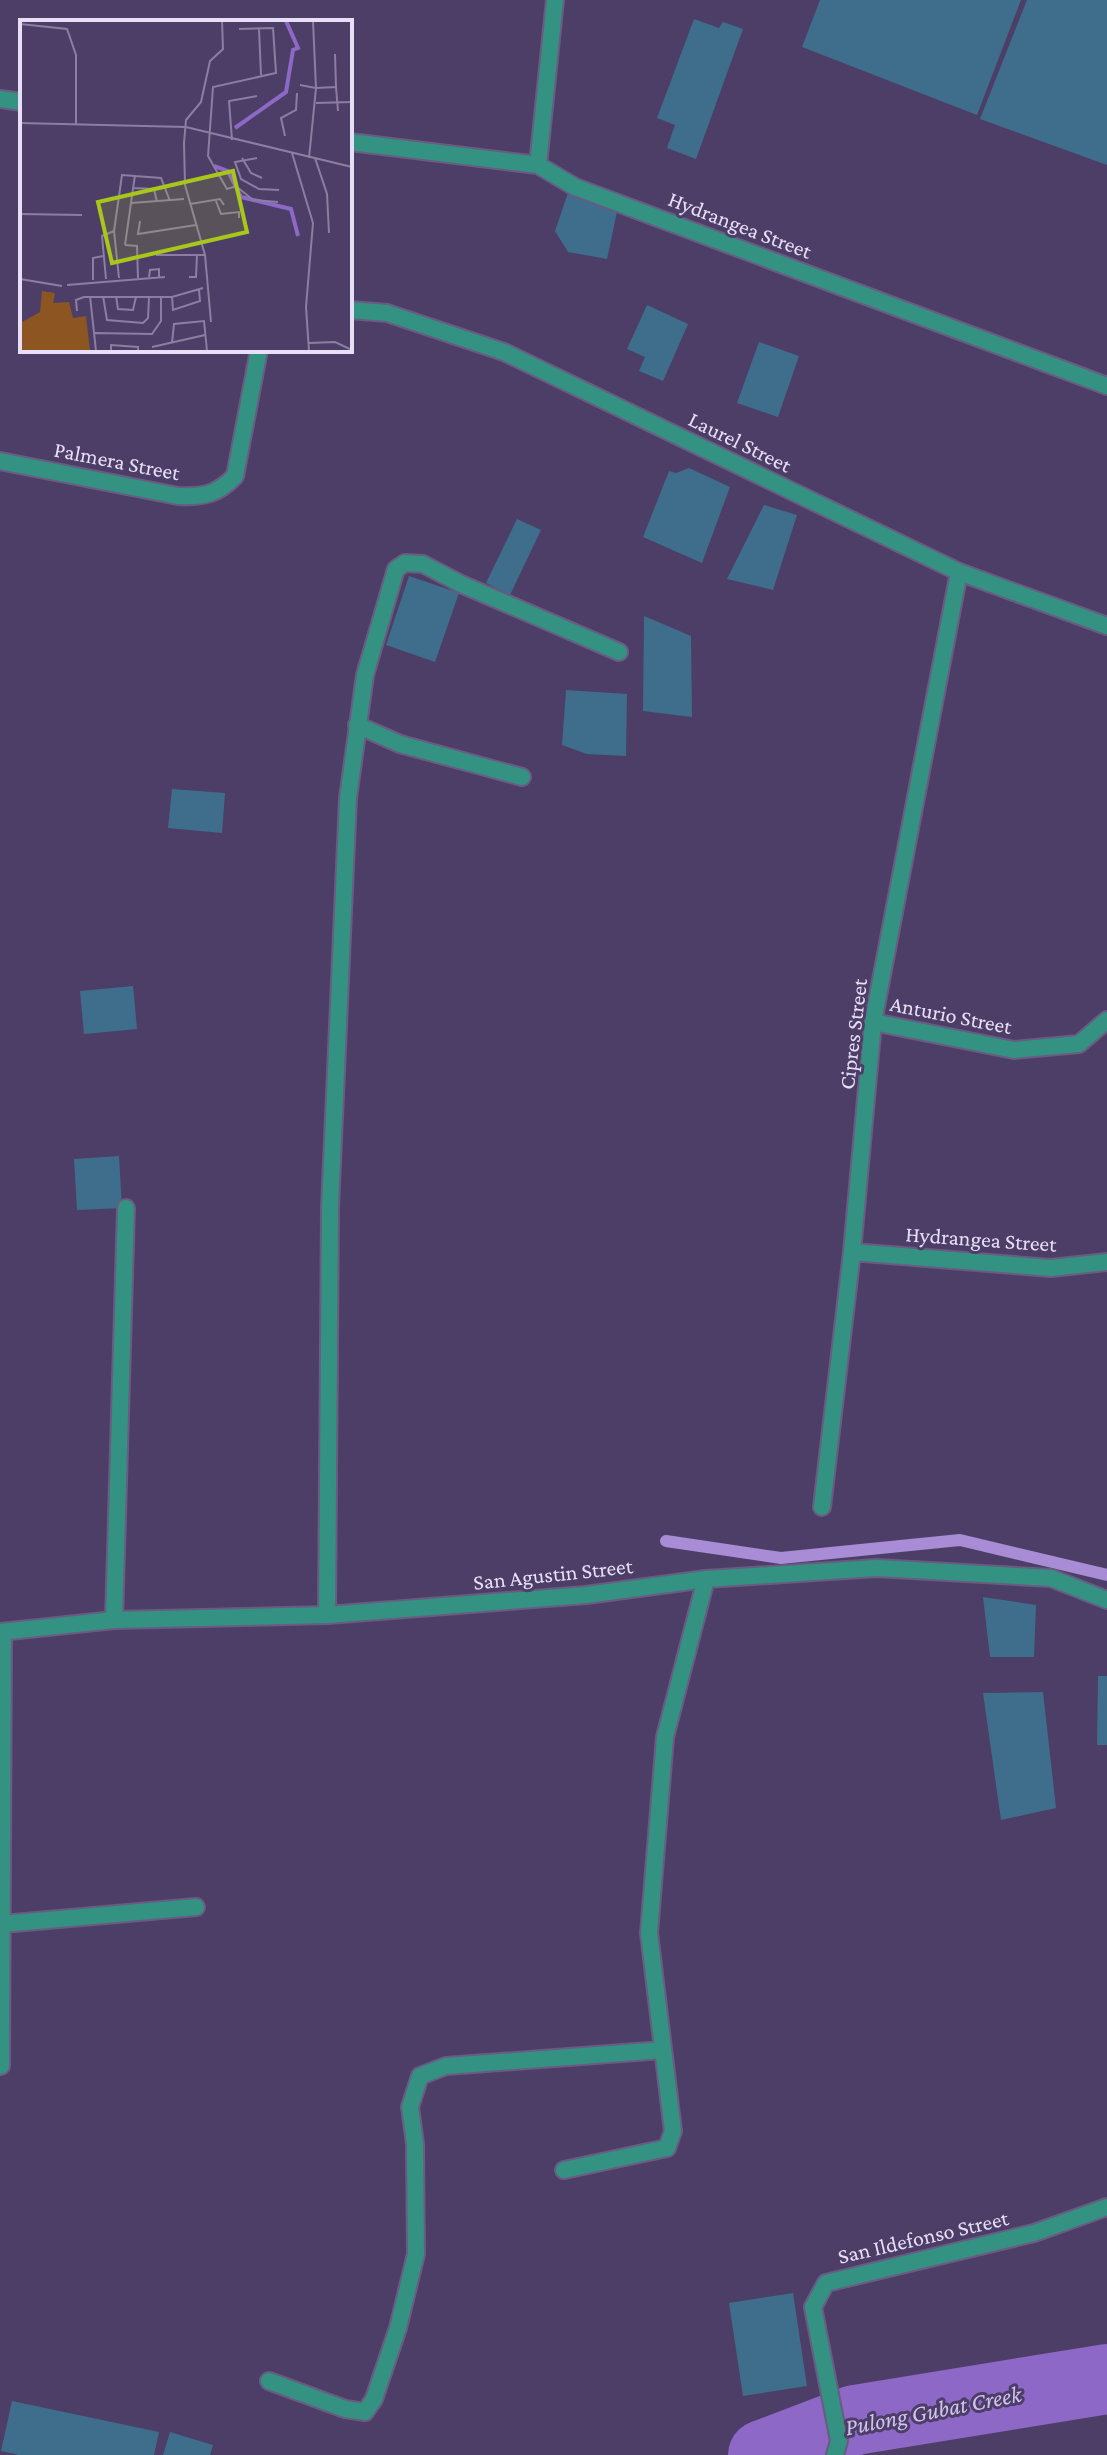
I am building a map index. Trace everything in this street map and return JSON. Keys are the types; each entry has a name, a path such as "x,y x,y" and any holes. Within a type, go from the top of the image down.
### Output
{"street":[{"path":"538,165 555,0"},
{"path":"0,99 20,102"},
{"name":"Hydrangea Street","path":"352,142 538,165 575,187 1107,386"},
{"name":"Laurel Street","path":"352,310 387,313 504,352 959,572 1107,626"},
{"name":"Palmera Street","path":"0,461 178,496 201,497 222,490 235,476 259,352"},
{"path":"327,1615 330,1208 348,798 365,675 396,569 405,563 423,564 461,584 619,652"},
{"name":"Cipres Street","path":"822,1507 852,1252 873,1022 959,572"},
{"path":"357,725 400,744 522,777"},
{"name":"Anturio Street","path":"873,1022 1014,1050 1079,1044 1107,1020"},
{"path":"114,1620 126,1208"},
{"name":"Hydrangea Street","path":"852,1252 1051,1268 1107,1262"},
{"name":"San Agustin Street","path":"2,1632 114,1620 327,1615 586,1595 706,1579 877,1568 1051,1578 1107,1600"},
{"path":"564,2170 667,2148 673,2131 649,1933 665,1737 706,1579"},
{"path":"1,2066 2,1632"},
{"path":"2,1924 196,1907"},
{"path":"269,2381 345,2409 365,2412 374,2399 398,2328 416,2254 415,2144 410,2107 420,2076 446,2066 663,2050"},
{"name":"San Ildefonso Street","path":"837,2448 813,2307 826,2283 1034,2233 1107,2207"}],"building":[{"path":"820,0 1021,0 977,115 802,47"},
{"path":"1027,0 1107,0 1107,165 980,119"},
{"path":"694,19 719,28 723,22 743,29 696,159 667,148 675,125 657,118"},
{"path":"570,187 618,207 607,259 568,252 555,231"},
{"path":"647,305 688,324 663,381 639,371 645,357 627,349"},
{"path":"759,342 799,356 778,417 737,403"},
{"path":"689,468 730,487 702,563 643,537 669,471 676,473"},
{"path":"764,505 797,515 773,590 727,579"},
{"path":"517,519 541,530 510,595 486,583"},
{"path":"409,576 459,593 435,662 386,645"},
{"path":"644,616 691,636 692,717 643,711"},
{"path":"566,690 627,694 626,756 587,754 562,745"},
{"path":"172,789 225,793 222,833 168,828"},
{"path":"133,986 137,1029 84,1034 80,991"},
{"path":"119,1156 122,1208 77,1210 74,1159"},
{"path":"983,1597 1036,1605 1034,1657 990,1657"},
{"path":"1098,1676 1107,1676 1107,1745 1097,1745"},
{"path":"1043,1692 1056,1808 1001,1820 983,1693"},
{"path":"793,2293 807,2386 743,2396 729,2303"},
{"path":"12,2401 159,2432 154,2455 19,2455 1,2451"},
{"path":"170,2432 213,2445 210,2455 163,2455"}],"waterway":[{"path":"666,1541 781,1558 960,1540 1107,1575"},
{"name":"Pulong Gubat Creek","path":"763,2455 855,2420 1107,2379"}]}
